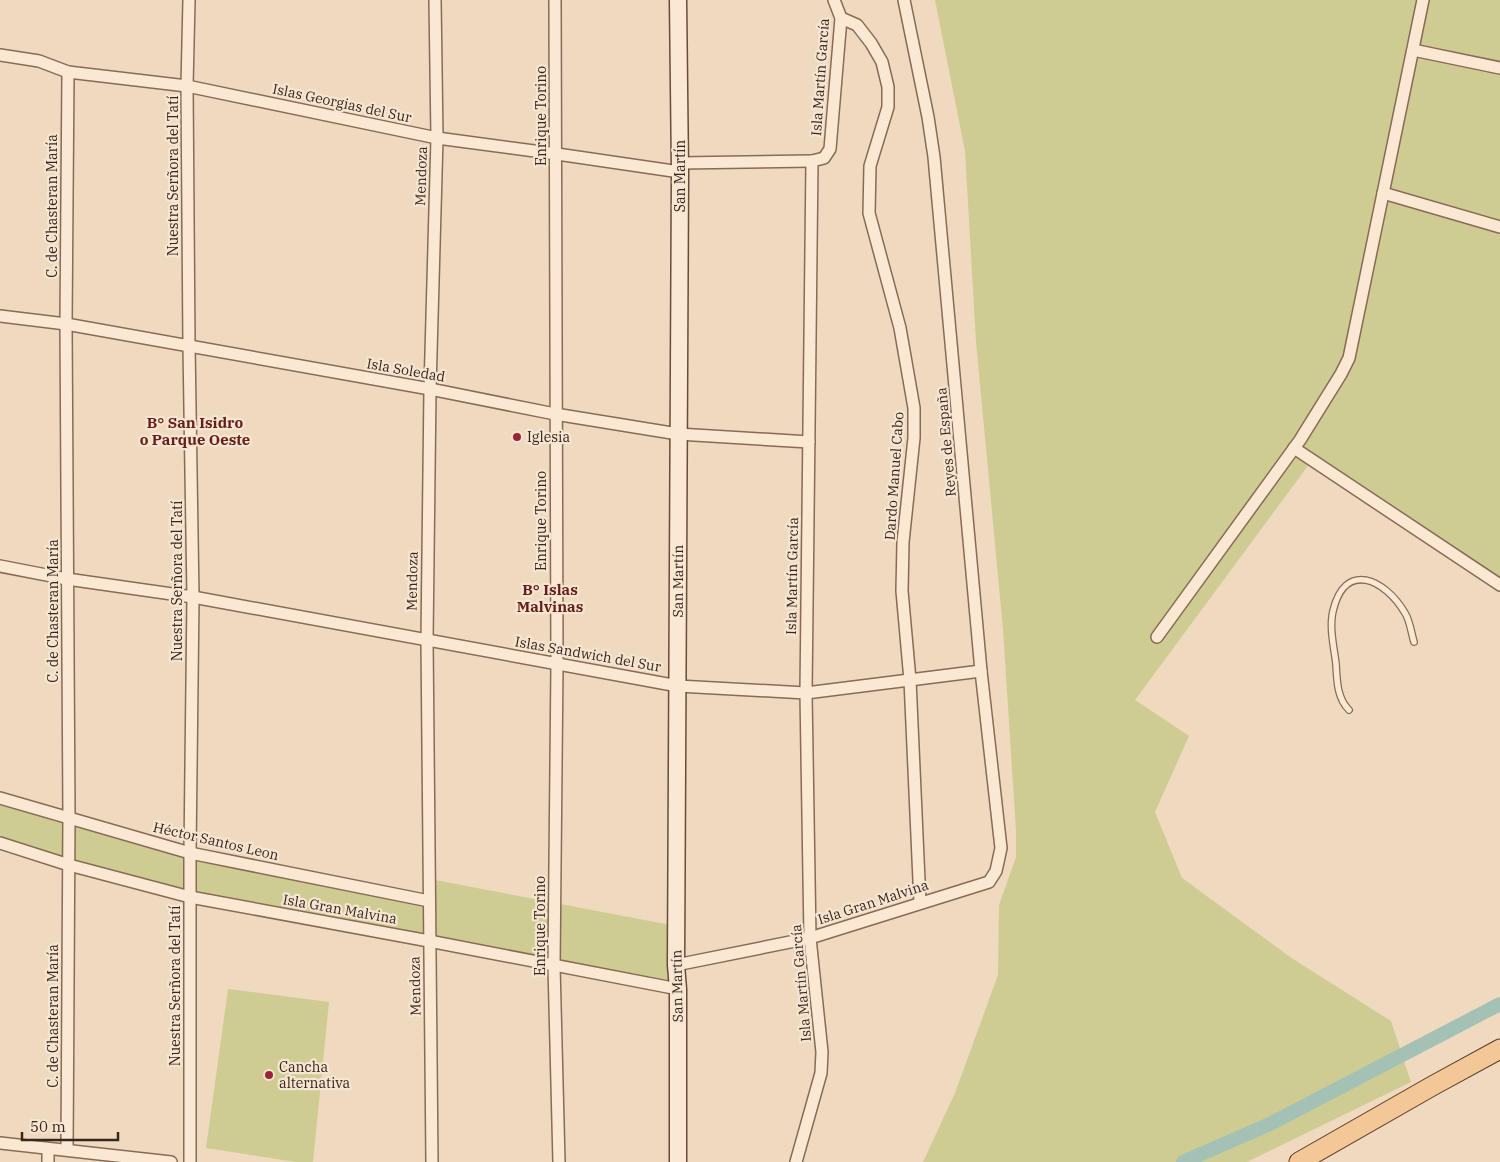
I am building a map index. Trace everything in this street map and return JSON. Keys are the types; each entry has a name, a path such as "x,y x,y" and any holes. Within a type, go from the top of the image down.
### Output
{"main road":[{"name":"San Martín","path":"678,0 680,167 676,966 678,989 678,1162"},
{"path":"1299,1162 1500,1049"},
{"path":"1318,1162 1500,1060"}],"street":[{"name":"Nuestra Serñora del Tatí","path":"189,0 187,86 193,597 190,853 190,1162"},
{"name":"Mendoza","path":"432,1162 427,640 430,389 438,138 435,0"},
{"name":"Enrique Torino","path":"555,0 557,154 555,414 557,664 554,966 559,1162"},
{"name":"Isla Martín García","path":"796,1162 821,1072 822,1052 810,938 806,693 812,161 824,158 830,149 841,18 834,0"},
{"name":"Reyes de España","path":"904,0 934,156 982,671 1001,848 996,871 989,882"},
{"path":"1157,637 1294,448 1341,374 1349,358 1423,0"},
{"name":"Dardo Manuel Cabo","path":"841,18 857,25 871,43 882,62 888,87 888,108 870,166 869,213 900,328 914,408 914,438 903,542 902,591 910,680 920,903"},
{"path":"1413,50 1500,68"},
{"name":"Islas Georgias del Sur","path":"0,55 39,61 68,72 187,86 438,138 557,154 680,167 812,161"},
{"name":"C. de Chasteran María","path":"67,1150 70,817 66,324 68,72"},
{"path":"1383,193 1500,227"},
{"name":"Isla Soledad","path":"0,316 66,324 430,389 555,414 678,434 809,442"},
{"path":"1294,448 1500,585"},
{"name":"Islas Sandwich del Sur","path":"0,566 67,579 193,597 678,686 806,693 982,671"},
{"name":"Héctor Santos Leon","path":"0,798 190,853 429,901"},
{"name":"Isla Gran Malvina","path":"0,843 69,865 190,897 678,989"},
{"name":"Isla Gran Malvina","path":"676,966 810,938 989,882"},
{"path":"0,1143 172,1162"},
{"path":"48,1149 48,1162"}],"lane":[{"path":"1349,710 1343,704 1338,691 1332,626 1336,602 1348,583 1363,578 1373,582 1389,594 1405,613 1414,642"}],"shaded area":[{"path":"935,0 1500,0 1500,592 1310,463 1135,700 1189,736 1155,812 1182,878 1293,959 1391,1021 1411,1082 1247,1162 923,1162 955,1093 998,975 999,905 1016,857 1003,629 976,342 965,151"},
{"path":"0,799 191,854 429,902 430,879 676,926 677,988 190,896 0,842"},
{"name":"Cancha alternativa","path":"228,989 329,1002 313,1162 296,1162 206,1148"}],"waterway":[{"path":"1183,1162 1270,1124 1500,1004"}],"place":[{"name":"Iglesia","path":"517,437"},
{"name":"Cancha alternativa","path":"269,1075"}],"district":[{"name":"B° San Isidro o Parque Oeste","path":"195,432"},
{"name":"B° Islas Malvinas","path":"550,598"}]}
